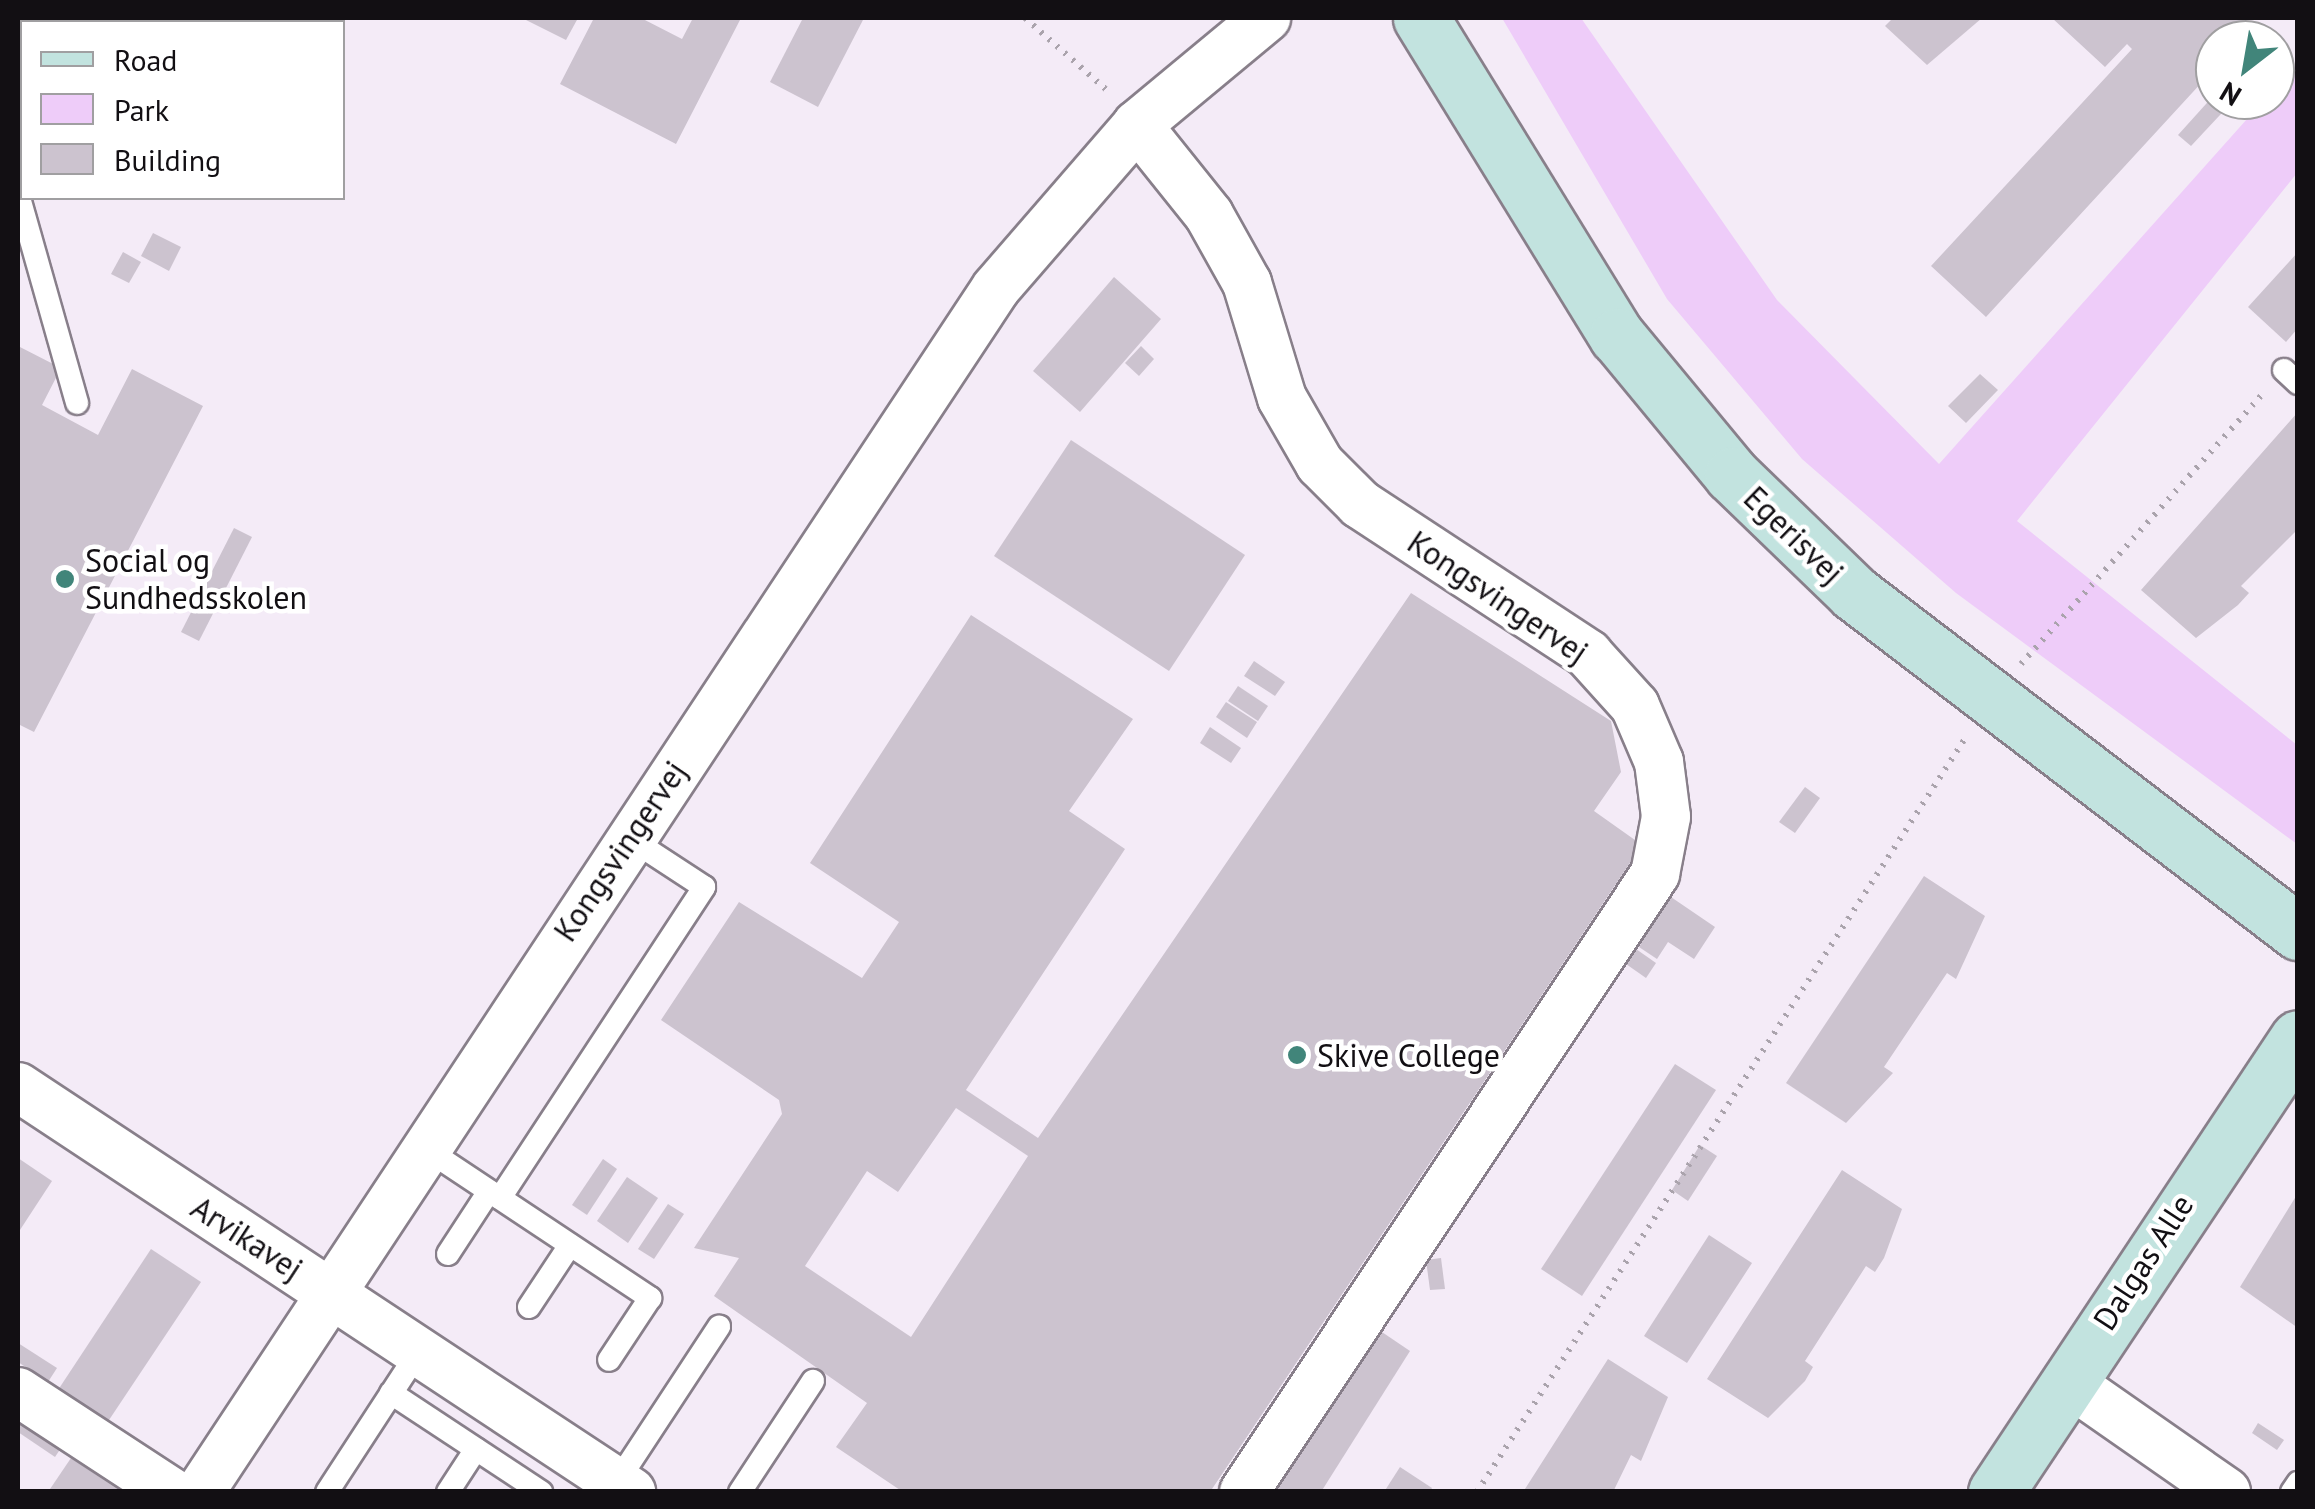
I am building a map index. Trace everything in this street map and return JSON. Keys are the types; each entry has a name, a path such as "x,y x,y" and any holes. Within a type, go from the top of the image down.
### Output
{"street":[{"name":"Kongsvingervej","path":"328,1290 996,288 1137,125 1266,18"},
{"name":"Egerisvej","path":"1421,18 1617,336 1732,475 1854,593 2298,932"},
{"name":"Kongsvingervej","path":"1137,125 1209,216 1247,283 1282,398 1320,464 1360,504 1588,654 1635,706 1659,762 1666,816 1655,874 1244,1492"},
{"name":"Dalgas Alle","path":"1996,1492 2298,1038"},
{"name":"Arvikavej","path":"18,1087 328,1290 200,1492"},
{"path":"328,1290 624,1487"},
{"path":"2068,1381 2226,1492"},
{"path":"18,1392 171,1492"}],"lane":[{"path":"18,194 77,403"},
{"path":"448,1254 494,1195 704,887 629,838"},
{"path":"423,1148 650,1298 609,1360"},
{"path":"529,1307 570,1245"},
{"path":"624,1487 719,1327"},
{"path":"326,1492 419,1350"},
{"path":"740,1492 813,1381"},
{"path":"391,1393 541,1492"},
{"path":"516,1476 544,1434"},
{"path":"448,1492 476,1449"},
{"path":"2292,1492 2298,1483"}],"path":[{"path":"1024,18 1080,58 1137,125"},
{"path":"1477,1492 1990,698 2290,376"}],"green space":[{"path":"1502,18 1581,18 1777,300 1939,464 2246,120 2295,120 2297,62 2297,173 2017,521 2297,745 2297,844 1956,593 1802,459 1667,299"}],"building":[{"path":"233,18 292,18 262,20"},
{"path":"522,18 578,18 566,40"},
{"path":"594,18 641,18 682,39 693,18 741,18 676,144 560,84"},
{"path":"803,18 864,18 818,107 770,82"},
{"path":"1893,18 1982,18 1927,65 1885,26"},
{"path":"2052,18 2243,20 2195,20 2195,90 1986,317 1931,266 2132,49 2127,44 2105,67"},
{"path":"2195,116 2195,120 2215,120 2191,146 2178,135"},
{"path":"153,233 181,247 169,271 141,256"},
{"path":"123,252 141,262 129,283 111,274"},
{"path":"2298,252 2298,328 2286,342 2248,307"},
{"path":"1114,277 1161,319 1080,412 1033,371"},
{"name":"Social og Sundhedsskolen","path":"18,346 61,368 42,405 98,435 132,369 203,406 34,732 18,724"},
{"path":"1141,346 1154,359 1139,376 1125,363"},
{"path":"1980,374 1998,390 1966,423 1948,406"},
{"path":"2298,412 2298,529 2241,586 2249,593 2238,605 2196,638 2141,590"},
{"path":"1071,440 1245,555 1169,671 994,556"},
{"path":"234,528 252,537 199,641 181,632"},
{"name":"Skive College","path":"1411,593 1611,721 1621,772 1594,811 1642,845 1210,1492 903,1492 836,1447 867,1403 714,1296 739,1258 694,1248 782,1114 779,1100 661,1020 739,902 862,978 899,922 810,863 971,615 1133,719 1069,811 1125,849 966,1090 1038,1138","holes":["956,1108 1028,1156 911,1337 805,1266 867,1171 898,1192"]},
{"path":"1254,661 1285,682 1275,696 1244,676"},
{"path":"1238,686 1268,706 1258,721 1228,701"},
{"path":"1226,702 1257,722 1247,738 1216,717"},
{"path":"1210,727 1241,748 1231,763 1200,743"},
{"path":"1805,787 1820,798 1795,833 1779,822"},
{"path":"1924,876 1985,916 1956,979 1947,973 1884,1067 1893,1073 1846,1123 1786,1083"},
{"path":"1668,895 1715,927 1694,959 1668,942 1657,959 1639,947"},
{"path":"1636,949 1656,963 1646,978 1626,964"},
{"path":"1675,1064 1716,1090 1582,1296 1541,1269"},
{"path":"1700,1145 1717,1156 1688,1201 1672,1190"},
{"path":"18,1158 52,1181 18,1233"},
{"path":"603,1159 617,1169 587,1215 572,1205"},
{"path":"1842,1170 1902,1209 1884,1258 1875,1272 1866,1266 1805,1361 1813,1367 1805,1381 1768,1418 1707,1379"},
{"path":"627,1177 658,1198 628,1243 597,1221"},
{"path":"2298,1193 2298,1328 2240,1287"},
{"path":"668,1204 684,1214 654,1259 638,1249"},
{"path":"1709,1235 1752,1263 1687,1363 1644,1336"},
{"path":"151,1249 201,1282 107,1423 58,1390"},
{"path":"1441,1258 1445,1289 1430,1290 1426,1260"},
{"path":"1376,1328 1410,1351 1321,1492 1263,1492"},
{"path":"18,1343 57,1368 48,1382 18,1362"},
{"path":"1608,1359 1668,1397 1641,1461 1631,1455 1613,1492 1523,1492"},
{"path":"18,1415 63,1445 55,1457 18,1432"},
{"path":"2258,1423 2284,1440 2277,1450 2252,1433"},
{"path":"71,1458 122,1492 48,1492"},
{"path":"1400,1467 1432,1488 1430,1492 1384,1492"}],"place":[{"name":"Social og Sundhedsskolen","path":"65,579"},
{"name":"Skive College","path":"1297,1055"}]}
